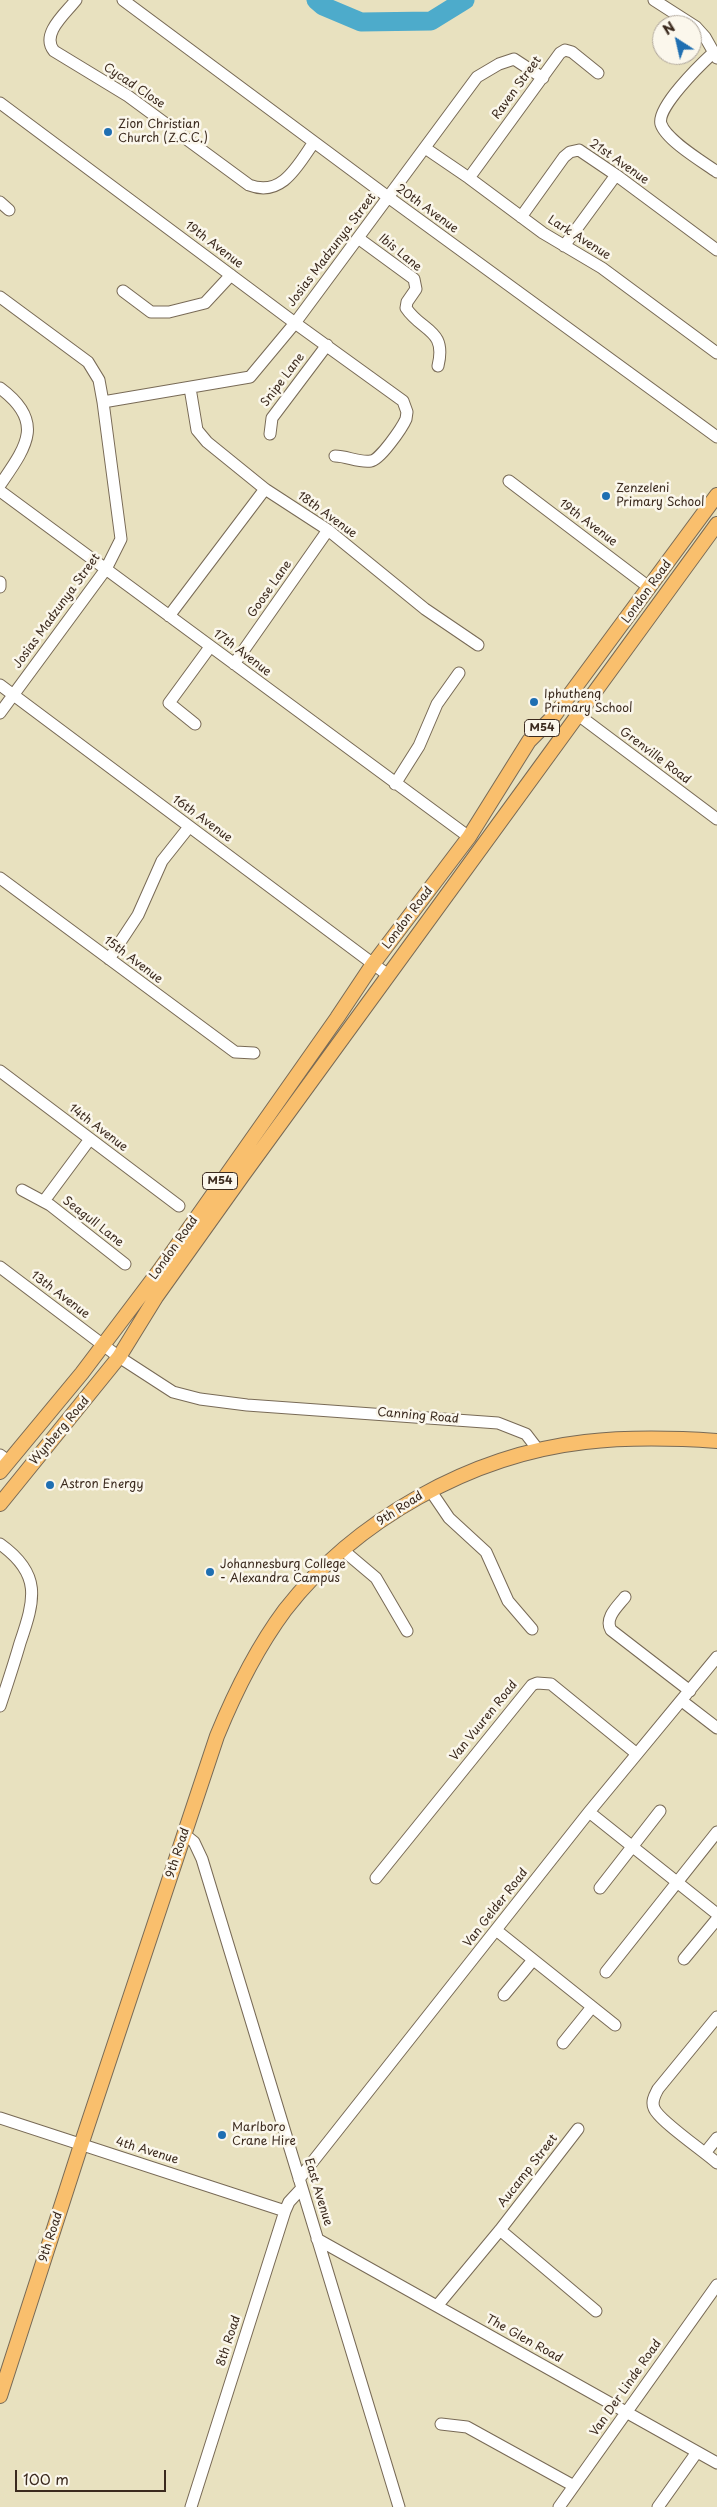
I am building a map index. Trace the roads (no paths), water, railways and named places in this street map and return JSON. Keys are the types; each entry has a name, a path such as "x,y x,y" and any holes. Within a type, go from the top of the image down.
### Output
{"main road":[{"name":"London Road","path":"104,1345 317,1048 373,964 469,837 529,740 554,716 717,495"},
{"name":"London Road","path":"119,1357 156,1297 577,714 717,524"},
{"name":"Wynberg Road","path":"3,1462 104,1345"},
{"name":"Wynberg Road","path":"0,1504 119,1357"},
{"path":"539,1451 585,1442 631,1438 717,1442"},
{"name":"9th Road","path":"0,2396 184,1834 224,1720 251,1663 285,1611 321,1571 358,1538 405,1504 430,1490 469,1473 539,1451"}],"street":[{"name":"Cycad Close","path":"76,0 50,33 49,43 54,51 128,96 248,185 261,189 281,184 290,177 314,142"},
{"name":"20th Avenue","path":"123,0 388,197 717,437"},
{"path":"654,0 696,26 706,37 715,56 696,69 665,107 660,119 661,125 669,136 717,172"},
{"name":"Raven Street","path":"469,178 558,55 565,50 572,52 598,73"},
{"name":"Josias Madzunya Street","path":"103,402 250,378 295,323 477,77 499,64 514,59 543,78"},
{"name":"19th Avenue","path":"2,109 403,401 407,412 405,421 376,460 363,461 348,456 335,456"},
{"name":"Lark Avenue","path":"425,148 521,217 564,246 602,268 717,353"},
{"name":"21st Avenue","path":"521,217 564,157 572,151 579,150 717,250"},
{"path":"564,246 616,175"},
{"name":"Ibis Lane","path":"358,238 414,279 416,289 407,302 406,308 434,333 439,341 441,351 438,366"},
{"path":"123,291 151,312 169,312 205,303 231,275"},
{"name":"Josias Madzunya Street","path":"0,297 88,362 99,380 121,536 106,569 0,713"},
{"name":"Snipe Lane","path":"270,434 269,425 272,418 327,345"},
{"path":"0,388 13,398 23,411 27,433 24,450 0,486"},
{"name":"18th Avenue","path":"190,388 199,434 265,489 328,530 425,609 478,645"},
{"name":"19th Avenue","path":"509,481 650,588"},
{"path":"169,616 265,489"},
{"name":"17th Avenue","path":"0,491 469,837"},
{"name":"Goose Lane","path":"234,664 328,530"},
{"path":"195,724 169,703 210,647"},
{"path":"395,784 420,746 437,704 459,673"},
{"name":"16th Avenue","path":"0,685 189,827 198,831 388,975"},
{"name":"Grenville Road","path":"577,714 717,819"},
{"path":"109,959 138,915 162,861 189,827"},
{"name":"15th Avenue","path":"0,878 235,1052 254,1053"},
{"name":"14th Avenue","path":"2,1076 179,1206"},
{"name":"Seagull Lane","path":"44,1201 90,1139"},
{"name":"Seagull Lane","path":"22,1190 44,1201 125,1264"},
{"name":"13th Avenue","path":"0,1267 119,1357"},
{"name":"Canning Road","path":"119,1357 167,1388 200,1399 498,1423 516,1428 526,1434 539,1451"},
{"path":"430,1490 449,1518 486,1552 508,1601 532,1629"},
{"path":"0,1544 24,1566 33,1593 31,1612 0,1706"},
{"path":"344,1551 376,1578 407,1631"},
{"path":"625,1597 609,1618 608,1626 690,1691"},
{"name":"Van Gelder Road","path":"301,2184 589,1812 717,1657"},
{"name":"Van Vuuren Road","path":"376,1878 532,1685 537,1683 551,1684 637,1754"},
{"path":"682,1701 717,1728"},
{"path":"600,1888 660,1811"},
{"path":"589,1812 717,1914"},
{"path":"606,1972 717,1832"},
{"name":"East Avenue","path":"184,1834 194,1842 202,1859 399,2507"},
{"path":"684,1959 717,1919"},
{"path":"496,1930 615,2024"},
{"path":"504,1995 533,1960"},
{"path":"563,2043 592,2007"},
{"path":"717,2017 658,2089 653,2102 653,2107 660,2118 717,2162"},
{"name":"4th Avenue","path":"0,2118 285,2211"},
{"name":"Aucamp Street","path":"437,2306 500,2230 578,2129"},
{"path":"705,2153 717,2138"},
{"name":"8th Road","path":"190,2507 285,2211 301,2184"},
{"path":"500,2230 596,2311"},
{"name":"The Glen Road","path":"318,2239 717,2463"},
{"name":"Van Der Linde Road","path":"559,2507 717,2284"},
{"path":"441,2424 467,2427 574,2486"},
{"path":"658,2507 697,2452"}],"waterway":[{"path":"316,0 323,6 361,22 431,21 465,0"}],"place":[{"name":"Zion Christian Church (Z.C.C.)","path":"108,132"},
{"name":"Zenzeleni Primary School","path":"606,496"},
{"name":"Iphutheng Primary School","path":"534,702"},
{"name":"Astron Energy","path":"50,1485"},
{"name":"Johannesburg College - Alexandra Campus","path":"210,1572"},
{"name":"Marlboro Crane Hire","path":"222,2135"}]}
